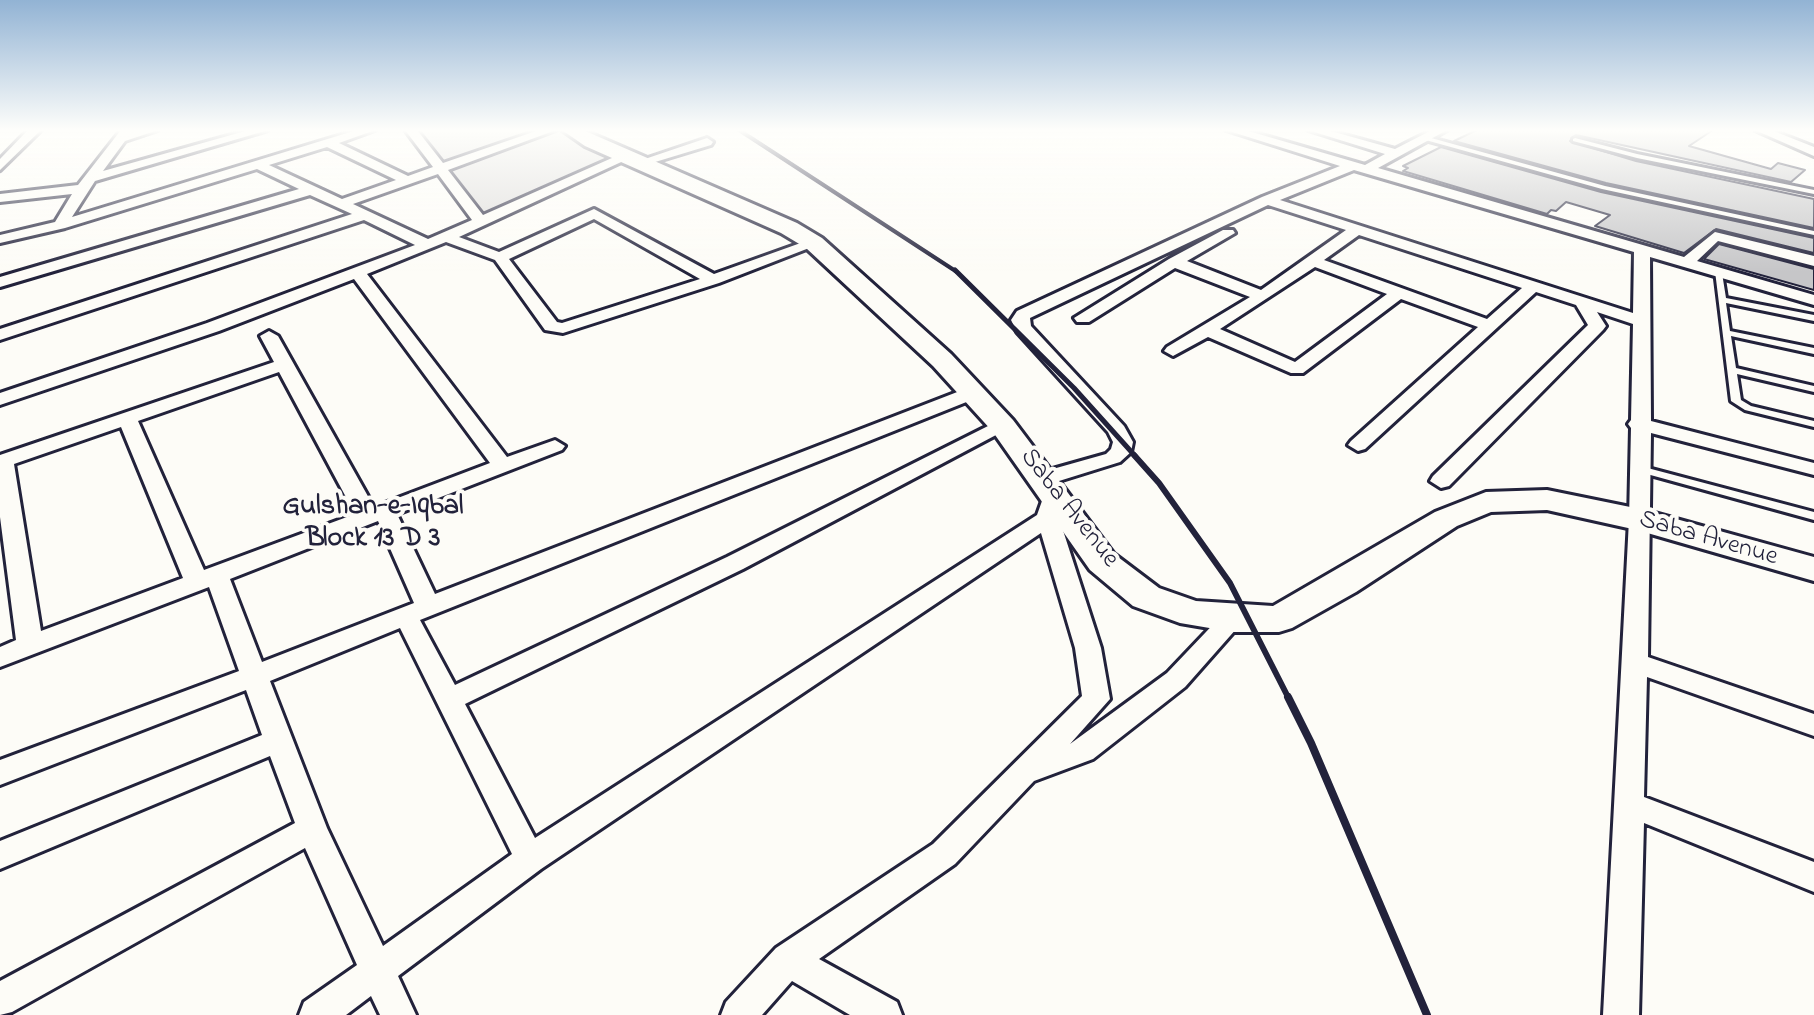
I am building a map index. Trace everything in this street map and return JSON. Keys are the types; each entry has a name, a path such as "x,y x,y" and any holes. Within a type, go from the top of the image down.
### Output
{"main road":[{"name":"Saba Avenue","path":"672,177 814,243 893,313 1003,426 1048,497 1102,562 1146,597 1193,614 1233,619 1279,619 1344,583 1446,519 1486,502 1547,500 1640,520 1814,569"}],"street":[{"path":"60,225 91,177"},
{"path":"0,198 86,184 108,177"},
{"path":"0,239 60,225 214,177"},
{"path":"285,177 428,245"},
{"path":"401,177 409,181"},
{"path":"341,204 420,177"},
{"path":"447,177 481,222"},
{"path":"0,399 213,327 428,245 591,177"},
{"path":"317,1015 377,968 530,859 1048,497 1121,452 1123,442 1117,430 1023,328 1020,320 1023,315 1335,177"},
{"path":"1390,177 1814,300"},
{"path":"0,282 311,190"},
{"path":"1083,318 1275,202 1641,321"},
{"path":"500,257 594,213 713,280"},
{"path":"0,335 364,215"},
{"path":"1173,351 1263,296 1359,228"},
{"path":"1685,264 1708,239 1715,236 1814,261"},
{"path":"445,237 500,257 551,326 556,327 713,280 814,243"},
{"path":"1627,1012 1629,804 1640,520 1638,424 1642,252"},
{"path":"1311,260 1490,326"},
{"path":"1174,262 1263,296"},
{"path":"357,272 502,465"},
{"path":"1358,445 1534,286"},
{"path":"1205,329 1297,369 1400,292"},
{"path":"1441,481 1597,326 1582,302"},
{"path":"269,336 375,512 417,611 449,700 530,859"},
{"path":"30,646 1,461 285,364"},
{"path":"0,773 255,676 972,393"},
{"path":"127,419 255,676 312,829 398,1015"},
{"path":"1638,424 1814,469"},
{"path":"449,700 735,563 1003,426"},
{"path":"0,657 555,446"},
{"path":"739,1015 788,960 944,854 1096,699 1088,648 1048,497"},
{"path":"1023,774 1083,751 1176,680 1233,619"},
{"path":"1634,662 1814,725"},
{"path":"0,855 279,740"},
{"path":"1629,804 1814,877"},
{"path":"0,1000 312,829"},
{"path":"788,960 884,1015"}],"lane":[{"path":"1566,177 1814,233"},
{"path":"1742,177 1814,192"},
{"path":"1718,273 1736,401 1748,408 1814,424"},
{"path":"1722,300 1814,318"},
{"path":"1728,333 1814,351"},
{"path":"1732,370 1814,389"},
{"path":"1640,469 1814,516"}],"shaded area":[{"path":"450,177 575,177 483,218"}],"building":[{"path":"1424,177 1549,177 1601,192 1814,238 1814,253 1716,229 1684,253 1595,226 1610,215 1566,202 1547,214"},
{"path":"1586,177 1713,177 1814,199 1814,228"},
{"path":"1770,177 1796,177 1791,182"},
{"path":"1719,244 1814,269 1814,290 1704,259"}],"railway":[{"path":"812,177 957,272"},
{"path":"955,270 1074,388 1136,457"},
{"path":"1134,455 1159,483 1230,583 1289,699"},
{"path":"1289,699 1311,743 1427,1015"}],"district":[{"name":"Gulshan-e-Iqbal Block 13 D 3","path":"373,524"}]}
